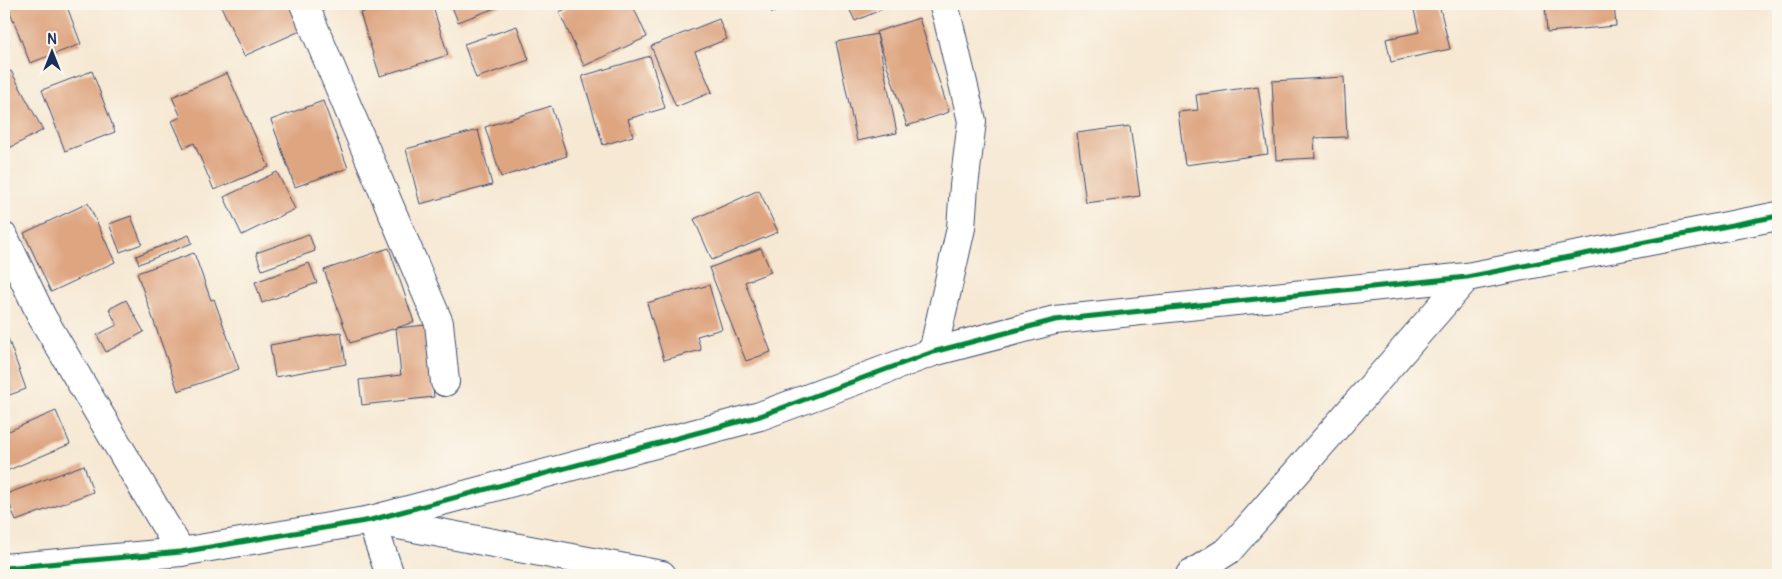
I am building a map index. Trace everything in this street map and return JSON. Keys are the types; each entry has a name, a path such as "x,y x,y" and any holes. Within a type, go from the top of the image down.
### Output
{"street":[{"path":"304,4 439,323 445,382"},
{"path":"933,352 961,228 972,121 943,4"},
{"path":"4,568 181,552 371,520 760,416 933,352 1054,320 1467,277 1778,216"},
{"path":"4,237 42,317 181,552"},
{"path":"1190,575 1229,550 1467,277"},
{"path":"371,520 390,575"},
{"path":"371,520 662,575"}],"building":[{"path":"7,4 66,4 81,44 30,63"},
{"path":"226,4 296,4 307,28 244,56 221,6"},
{"path":"390,4 432,4 448,55 380,76 360,13"},
{"path":"451,4 506,4 458,22"},
{"path":"577,4 632,4 647,37 584,66 559,12"},
{"path":"768,4 798,4 772,13"},
{"path":"847,4 894,4 855,21"},
{"path":"1439,4 1450,49 1391,62 1386,39 1419,32 1414,10"},
{"path":"1545,4 1614,4 1616,26 1547,32"},
{"path":"919,18 949,112 907,126 876,32"},
{"path":"719,19 727,39 695,52 712,92 676,107 651,46"},
{"path":"517,26 529,60 476,78 464,44"},
{"path":"4,28 9,46 4,47"},
{"path":"877,34 897,133 857,141 836,42"},
{"path":"650,56 665,108 628,119 633,136 603,145 582,76"},
{"path":"11,71 43,130 4,151 4,75"},
{"path":"92,71 115,132 65,151 42,90"},
{"path":"227,73 269,167 214,190 194,143 184,148 172,121 181,117 172,97"},
{"path":"1344,77 1347,137 1314,138 1315,158 1276,160 1272,81"},
{"path":"1258,86 1268,154 1185,165 1178,112 1198,110 1196,95"},
{"path":"323,101 348,168 295,187 271,120"},
{"path":"551,106 567,156 501,177 485,127"},
{"path":"1130,126 1140,196 1086,203 1077,133"},
{"path":"478,130 492,185 420,204 406,149"},
{"path":"277,172 295,209 242,235 224,197"},
{"path":"759,190 778,232 712,260 694,219"},
{"path":"88,203 115,262 51,292 24,233"},
{"path":"131,216 142,244 120,252 109,224"},
{"path":"309,234 315,251 262,270 256,253"},
{"path":"189,235 192,243 139,264 136,256"},
{"path":"389,248 414,322 350,343 324,270"},
{"path":"761,248 771,272 745,282 771,352 746,361 709,268"},
{"path":"194,253 211,300 214,299 239,369 178,391 137,273"},
{"path":"309,263 317,283 262,303 255,282"},
{"path":"709,285 722,329 697,336 701,350 664,360 647,303"},
{"path":"126,300 144,332 106,352 97,335 117,325 109,309"},
{"path":"426,325 434,397 362,405 359,380 401,375 396,328"},
{"path":"4,327 26,389 4,397"},
{"path":"341,332 346,364 275,377 270,345"},
{"path":"56,411 70,444 4,472 4,433"},
{"path":"84,465 93,492 16,521 6,494"}],"cycle path":[{"path":"4,568 181,552 371,520 760,416 933,352 1055,320 1467,277 1778,216"}]}
